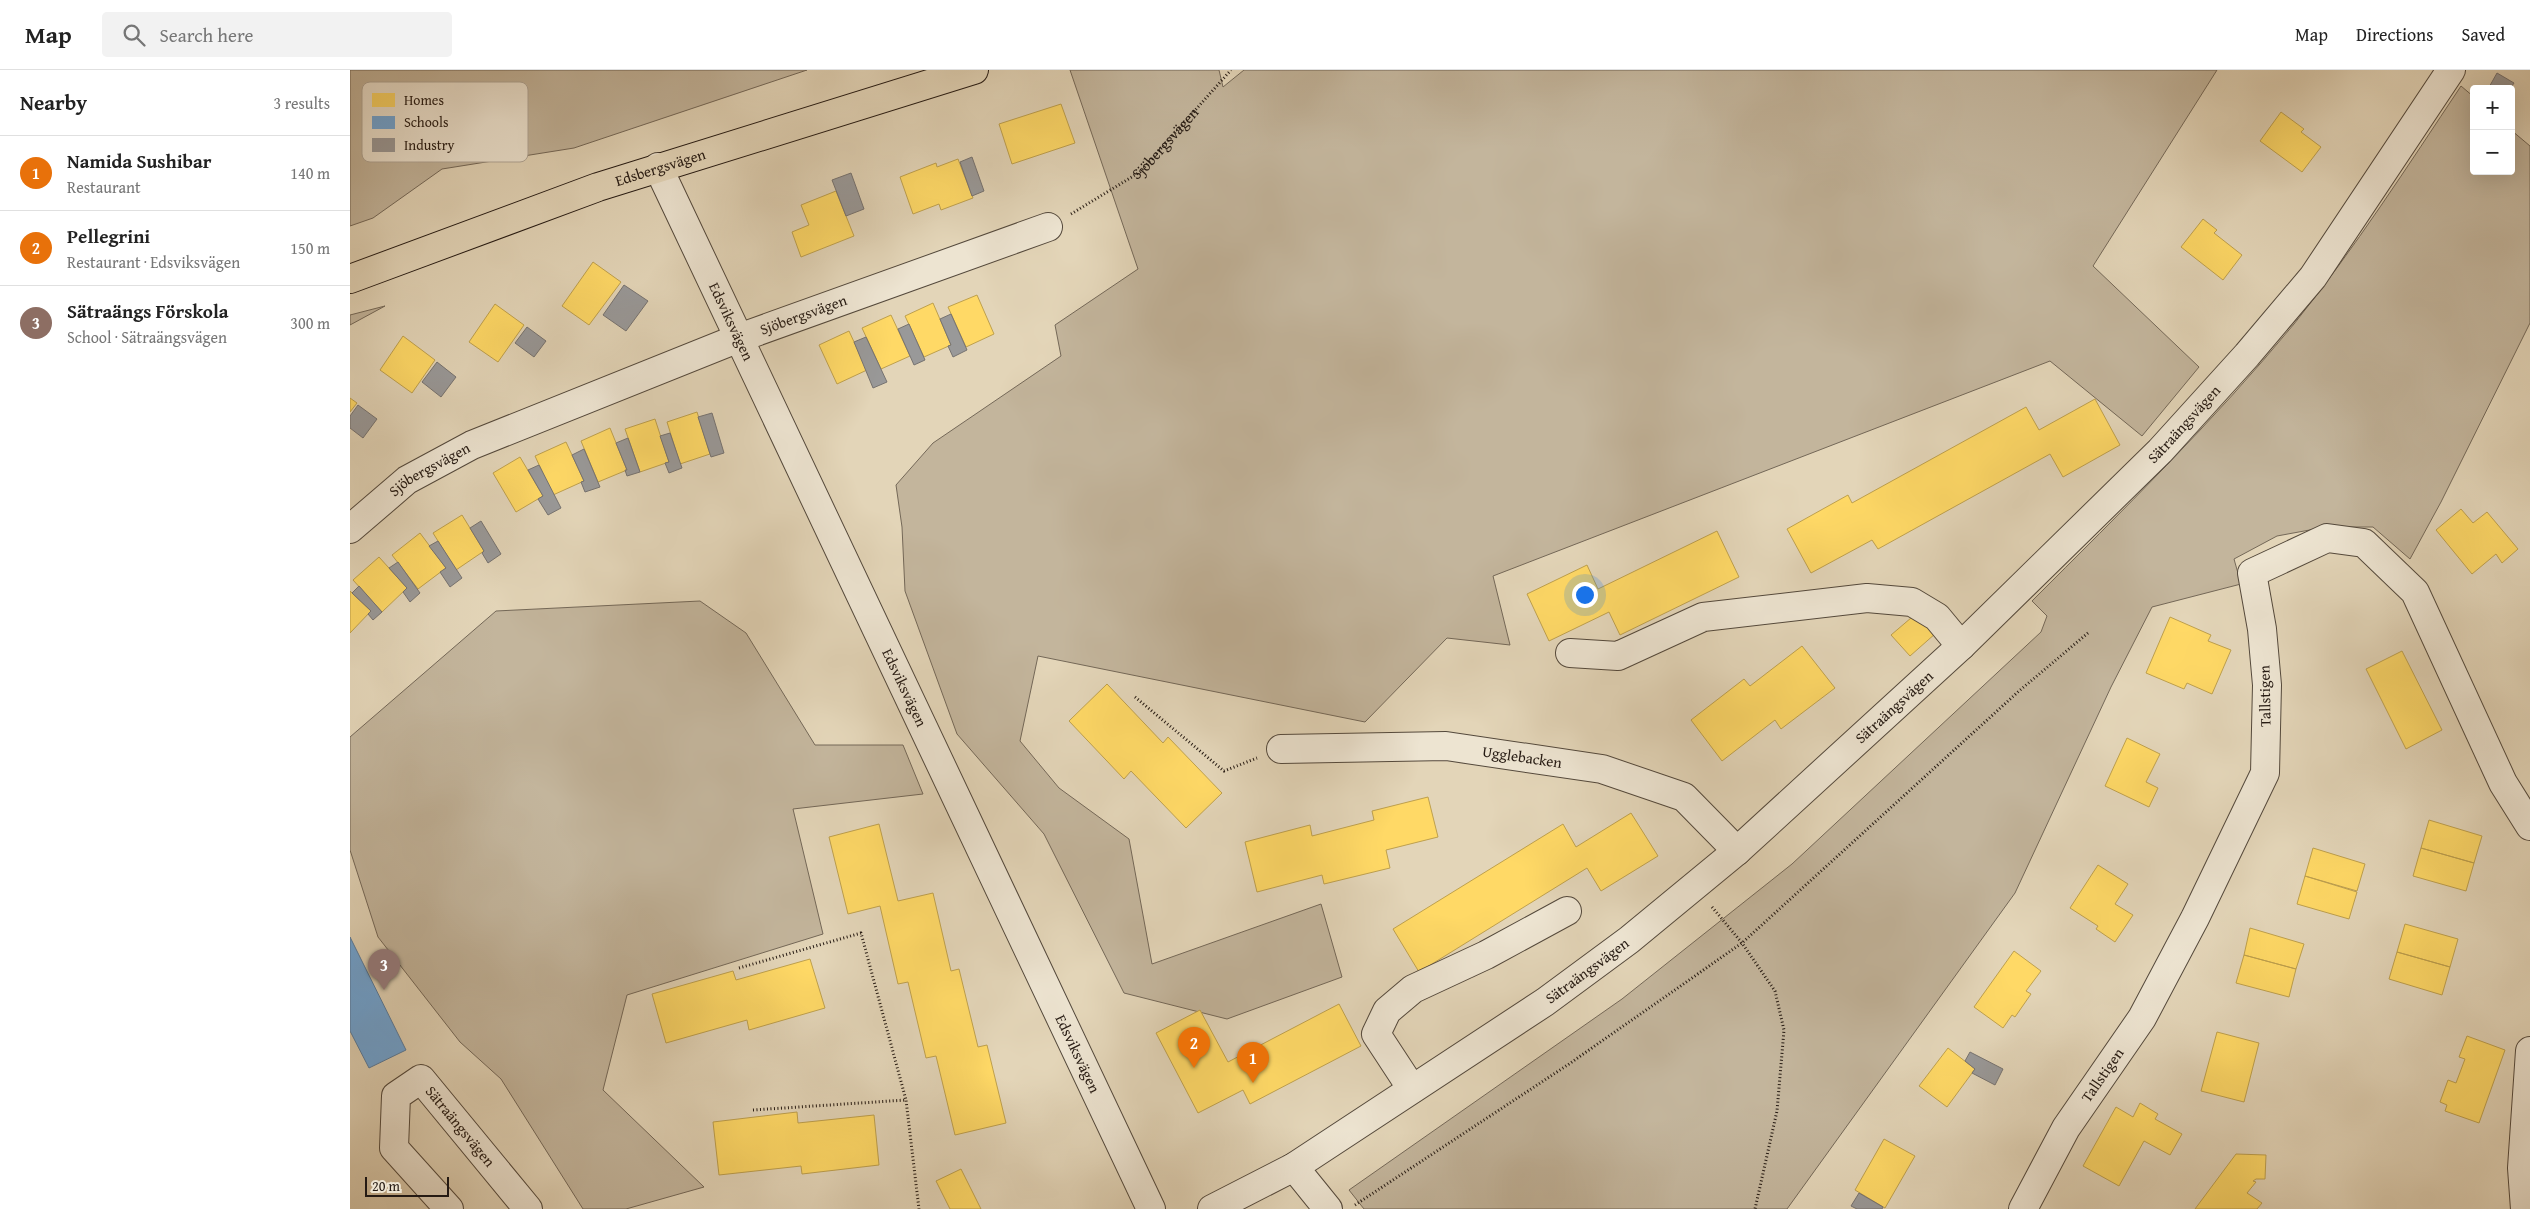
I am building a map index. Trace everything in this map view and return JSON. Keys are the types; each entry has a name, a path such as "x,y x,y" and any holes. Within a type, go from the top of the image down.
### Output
{"main road":[{"name":"Edsbergsvägen","path":"350,279 598,187 974,70"}],"street":[{"name":"Sätraängsvägen","path":"1212,1209 1294,1167 1545,1002 1629,940 1737,851 1961,646 2160,451 2247,355 2313,277 2451,70"},
{"name":"Edsviksvägen","path":"658,167 1151,1209"},
{"name":"Sjöbergsvägen","path":"350,528 407,480 472,445 739,338 1048,227"},
{"name":"Tallstigen","path":"2023,1209 2066,1128 2142,1018 2195,918 2265,773 2267,685 2262,630 2252,573 2327,538 2364,542 2415,592 2503,783 2530,826"},
{"path":"1570,653 1618,656 1703,617 1868,598 1912,602 1938,617 1961,646"},
{"name":"Ugglebacken","path":"1281,749 1446,746 1602,769 1684,797 1737,851"},
{"path":"1412,1089 1376,1034 1387,1011 1413,989 1486,955 1567,911"},
{"path":"2525,1209 2522,1168 2530,1051"},
{"name":"Sätraängsvägen","path":"449,1209 394,1148 396,1096 421,1079 528,1209"},
{"path":"1294,1167 1328,1209"}],"path":[{"name":"Sjöbergsvägen","path":"1048,227 1140,172 1231,70"},
{"path":"1348,1209 1569,1064 1742,943 2019,691 2088,633"},
{"path":"1135,697 1224,771 1281,749"},
{"path":"1694,886 1742,943 1775,991 1784,1030 1777,1111 1755,1209"},
{"path":"739,968 861,933 906,1100 919,1209"},
{"path":"753,1110 906,1100"}],"shaded area":[{"path":"350,70 807,70 574,148 528,155 528,82 362,82 362,162 486,162 442,169 373,218 350,226"},
{"path":"1070,70 1219,70 1223,87 1244,70 2217,70 2093,266 2199,367 2142,436 2050,361 1493,576 1510,645 1447,638 1365,722 1038,656 1020,741 1059,788 1129,839 1152,964 1321,904 1342,977 1227,1019 1124,993 1044,834 957,734 905,591 902,527 896,485 933,443 1061,356 1055,325 1138,269"},
{"path":"2461,86 2470,94 2470,175 2515,175 2515,133 2530,146 2530,323 2441,502 2410,559 2373,527 2326,527 2277,536 2234,559 2241,584 2152,607 2111,687 2015,893 1787,1209 1364,1209 1349,1190 1622,999 1792,864 2041,632 2047,616 2032,601 2133,500 2232,396 2294,324 2401,177"},
{"path":"385,306 350,325 350,315"},
{"path":"700,601 746,633 815,745 903,745 923,794 793,809 823,934 627,995 603,1090 704,1187 626,1209 583,1209 501,1079 460,1042 378,937 350,850 350,737 496,611"}],"building: Homes":[{"path":"1061,104 1075,143 1012,164 999,124"},
{"path":"2281,112 2304,129 2301,132 2321,147 2302,172 2260,141"},
{"path":"958,159 973,198 941,210 939,204 913,214 900,177 936,163 937,167"},
{"path":"836,191 854,236 801,257 792,232 809,225 801,205"},
{"path":"2203,219 2217,230 2214,233 2242,255 2223,280 2181,247"},
{"path":"593,262 621,282 589,325 562,306"},
{"path":"977,295 994,334 966,347 948,307"},
{"path":"933,303 951,345 924,357 905,316"},
{"path":"495,304 524,325 498,362 469,342"},
{"path":"891,315 910,356 881,369 862,328"},
{"path":"849,331 867,370 837,384 819,345"},
{"path":"403,336 435,360 412,393 380,370"},
{"path":"350,398 357,403 350,412"},
{"path":"2095,399 2120,445 2063,477 2050,454 1878,549 1872,540 1811,573 1787,529 1848,495 1852,503 2026,407 2039,430"},
{"path":"697,412 710,454 680,464 667,422"},
{"path":"655,419 669,462 640,472 625,429"},
{"path":"610,428 627,470 598,482 581,441"},
{"path":"566,442 584,481 553,495 535,456"},
{"path":"520,457 543,496 516,512 493,473"},
{"path":"2461,509 2473,523 2487,512 2518,549 2502,563 2496,554 2472,574 2436,530"},
{"path":"462,515 484,551 456,570 433,533"},
{"path":"1717,531 1739,577 1620,635 1609,612 1549,641 1527,594 1587,565 1598,589"},
{"path":"420,533 446,568 418,589 392,555"},
{"path":"379,557 407,588 382,612 353,580"},
{"path":"350,591 371,611 350,633"},
{"path":"1918,612 1936,633 1910,656 1891,635"},
{"path":"2170,617 2211,635 2208,641 2231,650 2212,694 2187,683 2184,689 2146,673"},
{"path":"1802,646 1835,688 1781,729 1775,720 1722,761 1691,720 1744,679 1750,686"},
{"path":"2402,651 2442,730 2406,749 2366,669"},
{"path":"1107,684 1163,743 1168,737 1222,793 1186,828 1131,771 1124,779 1069,721"},
{"path":"2127,738 2160,754 2146,782 2158,788 2149,807 2105,786"},
{"path":"1428,797 1438,837 1386,850 1390,868 1324,884 1322,875 1257,892 1245,842 1310,825 1312,836 1374,820 1372,811"},
{"path":"1631,813 1658,856 1601,891 1587,868 1419,972 1393,929 1563,824 1576,847"},
{"path":"2429,820 2482,836 2474,863 2421,848"},
{"path":"879,824 898,901 933,893 951,971 959,969 978,1047 987,1045 1006,1123 955,1135 936,1056 926,1058 908,982 898,984 880,906 848,914 829,837"},
{"path":"2313,848 2365,864 2357,891 2305,876"},
{"path":"2421,848 2474,863 2466,891 2413,876"},
{"path":"2098,865 2128,884 2115,904 2133,915 2115,942 2096,929 2098,926 2070,908"},
{"path":"2305,876 2357,892 2349,919 2297,904"},
{"path":"2405,924 2458,939 2450,967 2397,952"},
{"path":"2250,928 2304,944 2296,969 2244,955"},
{"path":"2014,951 2041,971 2026,991 2031,994 2015,1017 2012,1015 2003,1028 1974,1007"},
{"path":"2397,952 2450,967 2442,995 2389,979"},
{"path":"2244,955 2296,969 2289,997 2236,983"},
{"path":"810,959 825,1008 749,1030 747,1020 666,1043 652,994 733,971 736,980"},
{"path":"1339,1004 1361,1046 1250,1104 1243,1090 1198,1113 1156,1033 1200,1010 1228,1062"},
{"path":"2217,1032 2259,1043 2244,1102 2201,1091"},
{"path":"2467,1036 2505,1050 2479,1123 2445,1111 2447,1105 2440,1102 2448,1080 2456,1083 2465,1059 2459,1057"},
{"path":"1948,1048 1975,1069 1947,1107 1919,1086"},
{"path":"2140,1103 2158,1114 2155,1119 2182,1134 2170,1155 2144,1141 2119,1186 2083,1166 2116,1107 2133,1117"},
{"path":"797,1112 798,1123 874,1115 879,1165 802,1174 801,1166 719,1175 713,1122"},
{"path":"1884,1139 1915,1156 1885,1208 1855,1190"},
{"path":"2236,1154 2266,1155 2265,1179 2253,1181 2256,1182 2247,1193 2262,1203 2257,1209 2195,1209"},
{"path":"961,1169 981,1209 950,1209 936,1181"}],"building: Schools":[{"path":"350,937 406,1050 369,1068 350,1031"}],"building: Industry":[{"path":"2497,73 2514,83 2513,85 2490,85"},
{"path":"972,157 984,191 972,196 960,162"},
{"path":"851,173 864,209 846,216 832,180"},
{"path":"624,285 648,301 626,331 603,315"},
{"path":"951,314 967,350 953,357 948,346 951,345 940,319"},
{"path":"909,324 925,360 914,365 898,329"},
{"path":"527,327 546,341 534,357 515,343"},
{"path":"866,337 887,382 873,388 854,342"},
{"path":"437,362 456,377 441,397 422,382"},
{"path":"358,405 377,419 363,438 350,428 350,416"},
{"path":"712,413 724,453 711,457 698,417"},
{"path":"670,433 682,468 669,473 665,463 669,462 660,436"},
{"path":"628,438 640,472 627,476 625,470 627,470 616,443"},
{"path":"584,449 600,487 585,492 581,482 584,481 572,455"},
{"path":"539,465 561,508 548,515 538,499 543,496 528,470"},
{"path":"481,521 501,554 488,563 482,553 484,551 470,528"},
{"path":"438,541 462,578 450,587 440,572 446,568 429,546"},
{"path":"398,562 420,593 410,602 403,592 407,588 389,568"},
{"path":"359,586 382,612 373,620 368,614 371,611 352,593"},
{"path":"1970,1052 2003,1069 1995,1085 1972,1073 1975,1069 1965,1061"},
{"path":"1859,1193 1883,1207 1882,1209 1857,1209 1851,1206"}],"place":[{"name":"Sätraängs Förskola","path":"384,990"},
{"name":"Pellegrini","path":"1194,1068"},
{"name":"Namida Sushibar","path":"1253,1083"}]}
